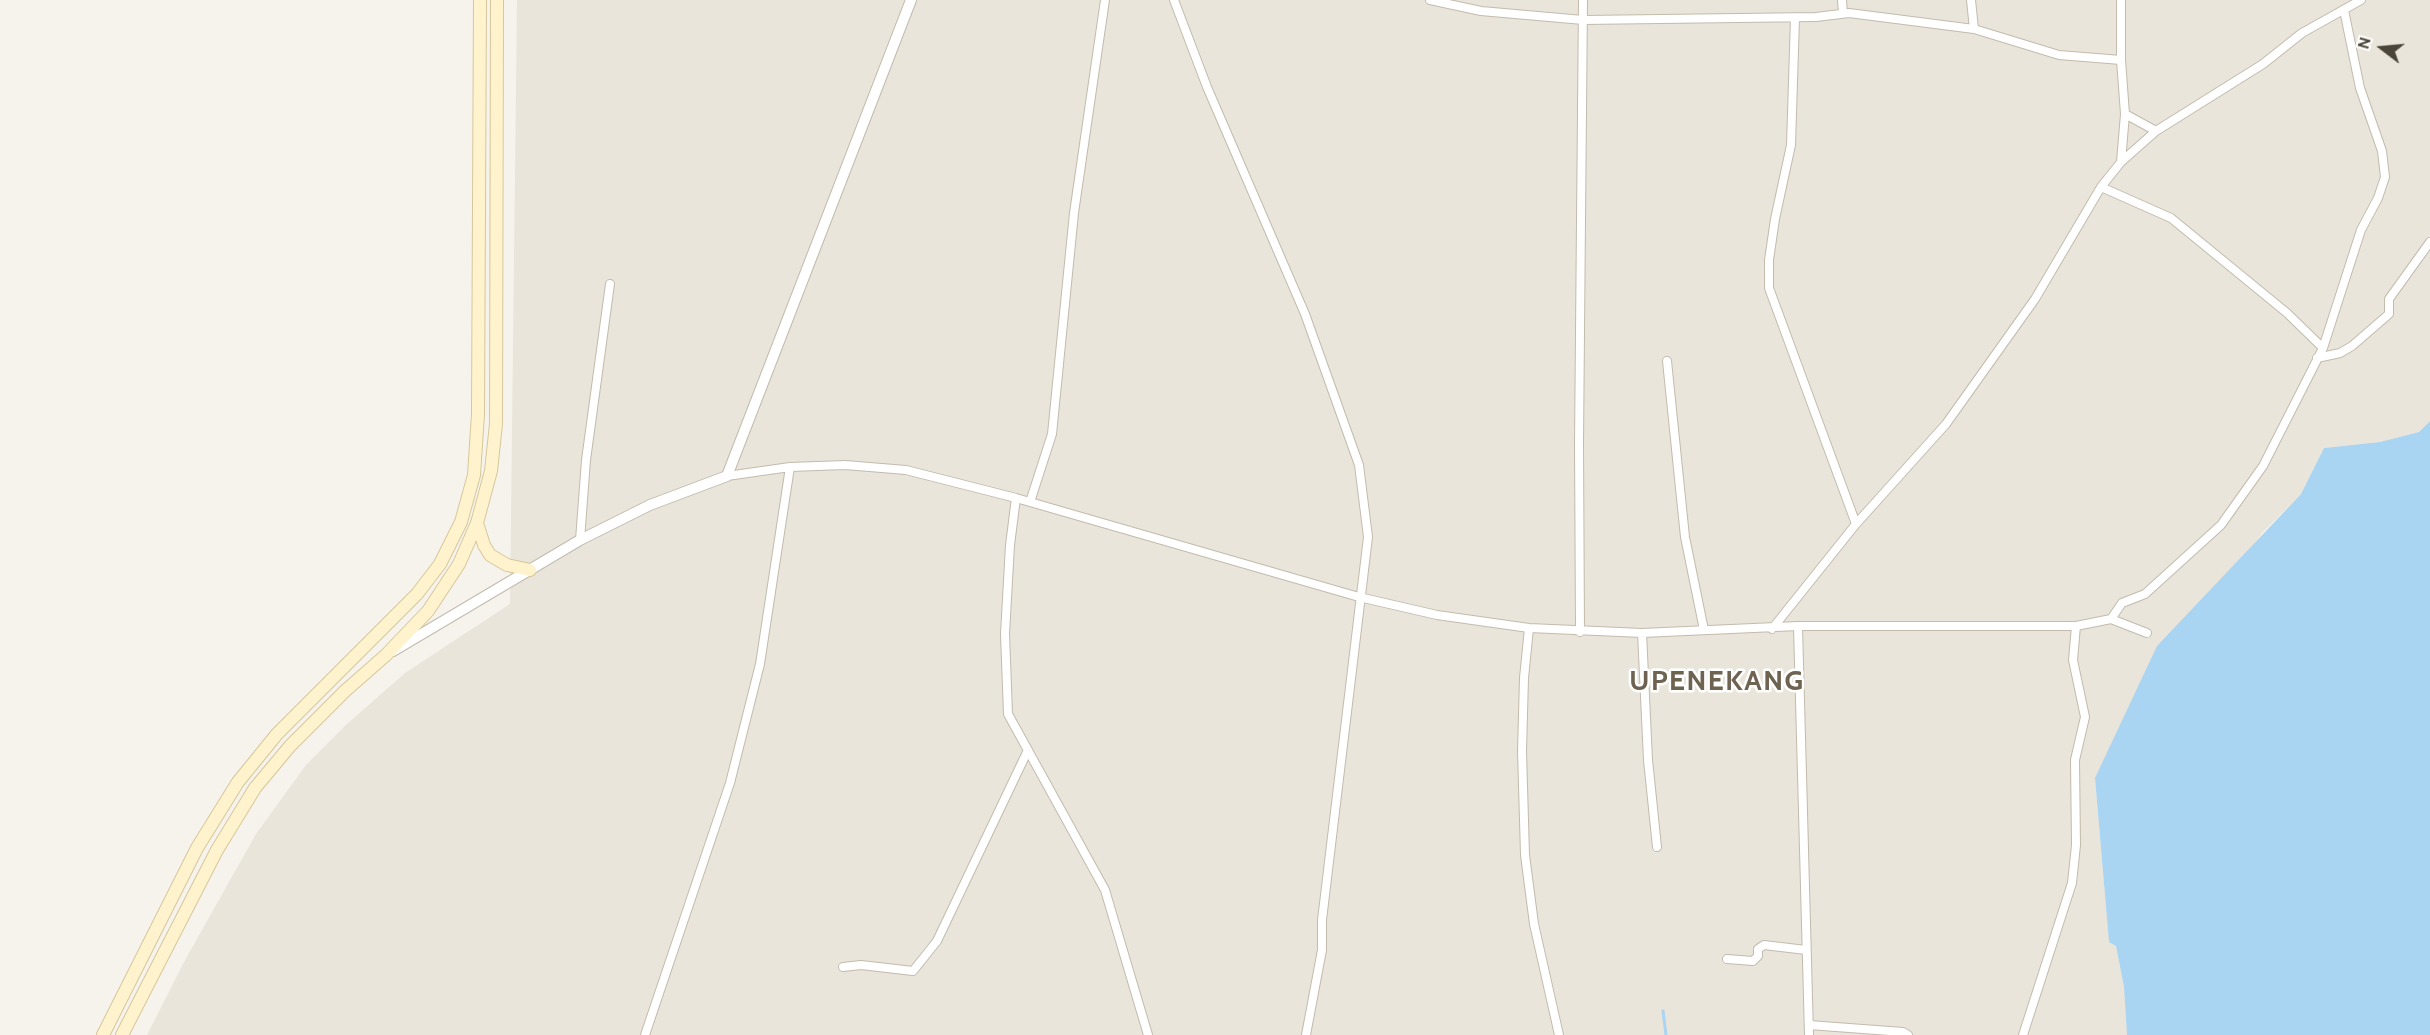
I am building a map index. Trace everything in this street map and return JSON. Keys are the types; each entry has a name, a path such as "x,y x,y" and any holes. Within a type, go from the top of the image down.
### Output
{"main road":[{"path":"103,1035 197,848 238,782 277,735 328,682 372,642 417,594 440,564 461,522 474,475 478,414 480,0"},
{"path":"122,1035 217,850 255,788 290,746 345,691 386,655 428,611 459,564 477,523 491,471 496,424 497,0"},
{"path":"477,323 496,309"},
{"path":"477,523 490,555 507,565 531,570"}],"street":[{"path":"727,476 911,0"},
{"path":"1030,502 1053,434 1074,213 1105,0"},
{"path":"1174,0 1207,87 1305,314 1359,465 1368,537 1322,920 1322,950 1305,1035"},
{"path":"1430,0 1481,11 1583,20 1796,18 1843,13 1974,29 2059,55 2121,60"},
{"path":"1580,632 1583,0"},
{"path":"1842,0 1843,13"},
{"path":"1971,0 1974,29"},
{"path":"2121,0 2121,60 2125,114 2121,162"},
{"path":"1772,628 1856,524 1959,407 2035,299 2101,187 2121,162 2156,131 2263,64 2302,33 2361,0"},
{"path":"2111,619 2122,603 2145,594 2221,525 2263,466 2323,348 2361,230 2378,198 2385,177 2382,151 2360,88 2344,10"},
{"path":"1796,18 1791,145 1775,219 1769,260 1769,288 1856,524"},
{"path":"2125,114 2156,131"},
{"path":"2101,187 2171,218 2288,313 2323,348"},
{"path":"2318,358 2340,353 2352,346 2389,314 2390,299 2430,242"},
{"path":"580,540 586,460 610,284"},
{"path":"1667,361 1685,537 1704,630"},
{"path":"386,655 580,540 651,505 727,476 790,467 845,465 906,470 1016,498 1359,597 1437,615 1529,628 1641,633 1798,626 2076,626 2111,619 2147,633"},
{"path":"645,1035 735,761 760,664 782,536 790,467"},
{"path":"1016,498 1010,545 1005,634 1008,714 1105,890 1148,1035"},
{"path":"1798,626 1809,1035"},
{"path":"2023,1035 2072,883 2076,845 2075,760 2085,717 2073,660 2076,626"},
{"path":"1529,628 1524,678 1522,751 1525,855 1534,924 1559,1035"},
{"path":"1641,633 1648,760 1657,847"},
{"path":"843,967 861,965 913,971 937,941 1028,750"},
{"path":"1727,959 1753,961 1758,956 1758,949 1764,945 1806,950"},
{"path":"1809,1025 1903,1032 1908,1035"}],"shaded area":[{"path":"517,0 2430,0 2430,421 2419,432 2380,442 2324,448 2301,494 2262,533 2095,778 2109,941 2116,946 2124,987 2127,1035 147,1035 184,962 256,834 306,765 347,724 405,673 510,604"}],"water":[{"path":"2430,421 2430,1035 2127,1035 2124,987 2116,946 2109,942 2095,778 2157,646 2301,494 2324,448 2380,442 2419,432"}],"waterway":[{"path":"1663,1011 1666,1035"}],"district":[{"name":"UPENEKANG","path":"1717,682"}]}
